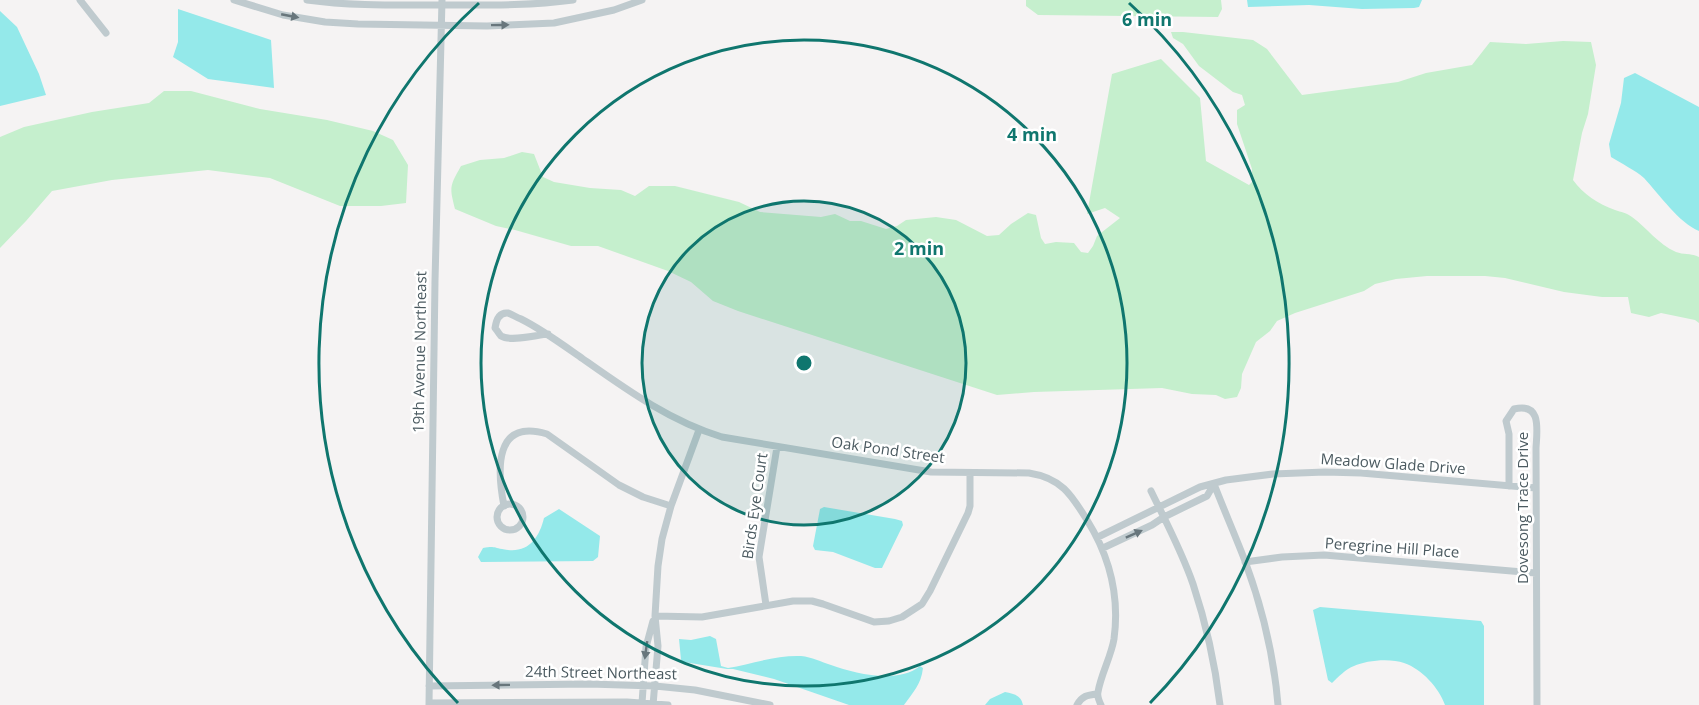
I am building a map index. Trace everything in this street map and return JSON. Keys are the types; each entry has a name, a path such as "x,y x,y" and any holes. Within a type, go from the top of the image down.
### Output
{"street":[{"path":"80,0 106,33"},
{"path":"234,0 283,15 325,22 442,25 554,23 614,10 642,0"},
{"path":"307,0 373,6 442,2 531,4 573,0"},
{"name":"19th Avenue Northeast","path":"429,704 435,281 442,2"},
{"name":"Oak Pond Street","path":"548,334 518,339 500,336 495,328 496,320 500,315 508,313 548,334 638,397 665,413 699,430 722,437 931,472 1029,473 1042,475 1057,482 1070,493 1098,537 1112,576 1116,619 1114,641 1097,694"},
{"name":"Dovesong Trace Drive","path":"1509,486 1509,434 1506,421 1514,410 1521,407 1527,409 1536,418 1537,705"},
{"path":"653,704 658,646 655,616 662,539 671,506 699,430"},
{"path":"504,506 500,483 500,456 505,444 514,434 534,431 547,434 619,485 642,497 671,506"},
{"name":"Birds Eye Court","path":"766,605 759,557 777,447"},
{"path":"655,616 702,617 793,601 812,601 874,622 902,617 922,604 968,513 970,473"},
{"name":"Meadow Glade Drive","path":"1098,537 1200,487 1226,480 1273,474 1361,473 1536,488"},
{"path":"1214,484 1245,562 1263,620 1277,687 1278,705"},
{"name":"Meadow Glade Drive","path":"1103,548 1207,496 1214,484"},
{"path":"1151,491 1177,545 1192,584 1217,680 1220,705"},
{"name":"Peregrine Hill Place","path":"1245,562 1324,555 1536,573"},
{"path":"642,703 646,647 655,616"},
{"name":"24th Street Northeast","path":"429,686 643,685 695,690 770,705"},
{"path":"1077,705 1086,695 1097,694 1101,705"},
{"name":"24th Street Northeast","path":"429,704 642,703 668,705"}],"green space":[{"path":"1026,0 1221,0 1222,9 1218,17 1038,15 1026,6"},
{"path":"1171,32 1253,40 1267,49 1302,95 1398,82 1426,73 1472,65 1490,42 1526,44 1563,41 1591,42 1596,65 1573,180 1581,190 1597,202 1630,216 1670,249 1699,257 1699,323 1695,320 1661,313 1649,317 1631,313 1628,297 1602,297 1564,292 1505,278 1427,276 1396,279 1375,284 1364,291 1277,321 1270,331 1256,342 1242,374 1241,388 1237,397 1225,399 1216,395 1192,394 1162,388 997,395 738,311 713,301 691,282 668,271 598,246 571,246 496,226 455,209 453,201 452,186 461,166 480,160 504,158 522,152 534,154 543,177 554,182 621,190 635,196 649,186 675,186 739,202 760,212 821,217 835,214 850,221 861,221 886,229 906,220 936,217 956,220 987,236 999,235 1028,213 1036,215 1041,238 1045,244 1074,243 1081,252 1088,253 1097,236 1120,218 1105,208 1087,214 1112,74 1161,59 1200,98 1206,161 1249,185 1252,182 1252,169 1237,124 1237,110 1245,105 1242,95 1233,92 1199,66 1183,44 1173,38"},
{"path":"164,91 191,91 260,109 327,120 373,131 393,140 408,165 406,203 381,206 340,206 270,178 208,170 112,180 52,191 0,248 0,137 24,127 92,112 149,103"}],"water":[{"path":"1247,0 1422,0 1419,7 1414,8 1362,9 1309,5 1248,7"},
{"path":"178,9 271,40 274,88 208,79 173,57 178,42"},
{"path":"0,11 17,27 46,95 0,106"},
{"path":"1635,73 1699,107 1699,231 1684,222 1644,178 1611,157 1609,144 1621,103 1624,78"},
{"path":"824,507 902,521 903,525 882,568 875,568 833,552 815,550 813,546 820,509"},
{"path":"559,509 600,536 598,557 593,561 481,562 478,557 483,548 518,550 530,544 539,533 544,518"},
{"path":"1320,607 1481,621 1484,626 1484,705 1445,705 1434,686 1423,674 1404,663 1392,661 1379,660 1359,664 1345,671 1332,683 1328,680 1313,610"},
{"path":"710,636 716,639 721,666 728,668 773,658 801,656 877,676 900,675 920,666 923,668 918,684 904,705 849,705 774,679 681,660 679,639 691,640"},
{"path":"1005,692 1019,697 1023,705 985,705 990,699"}]}
